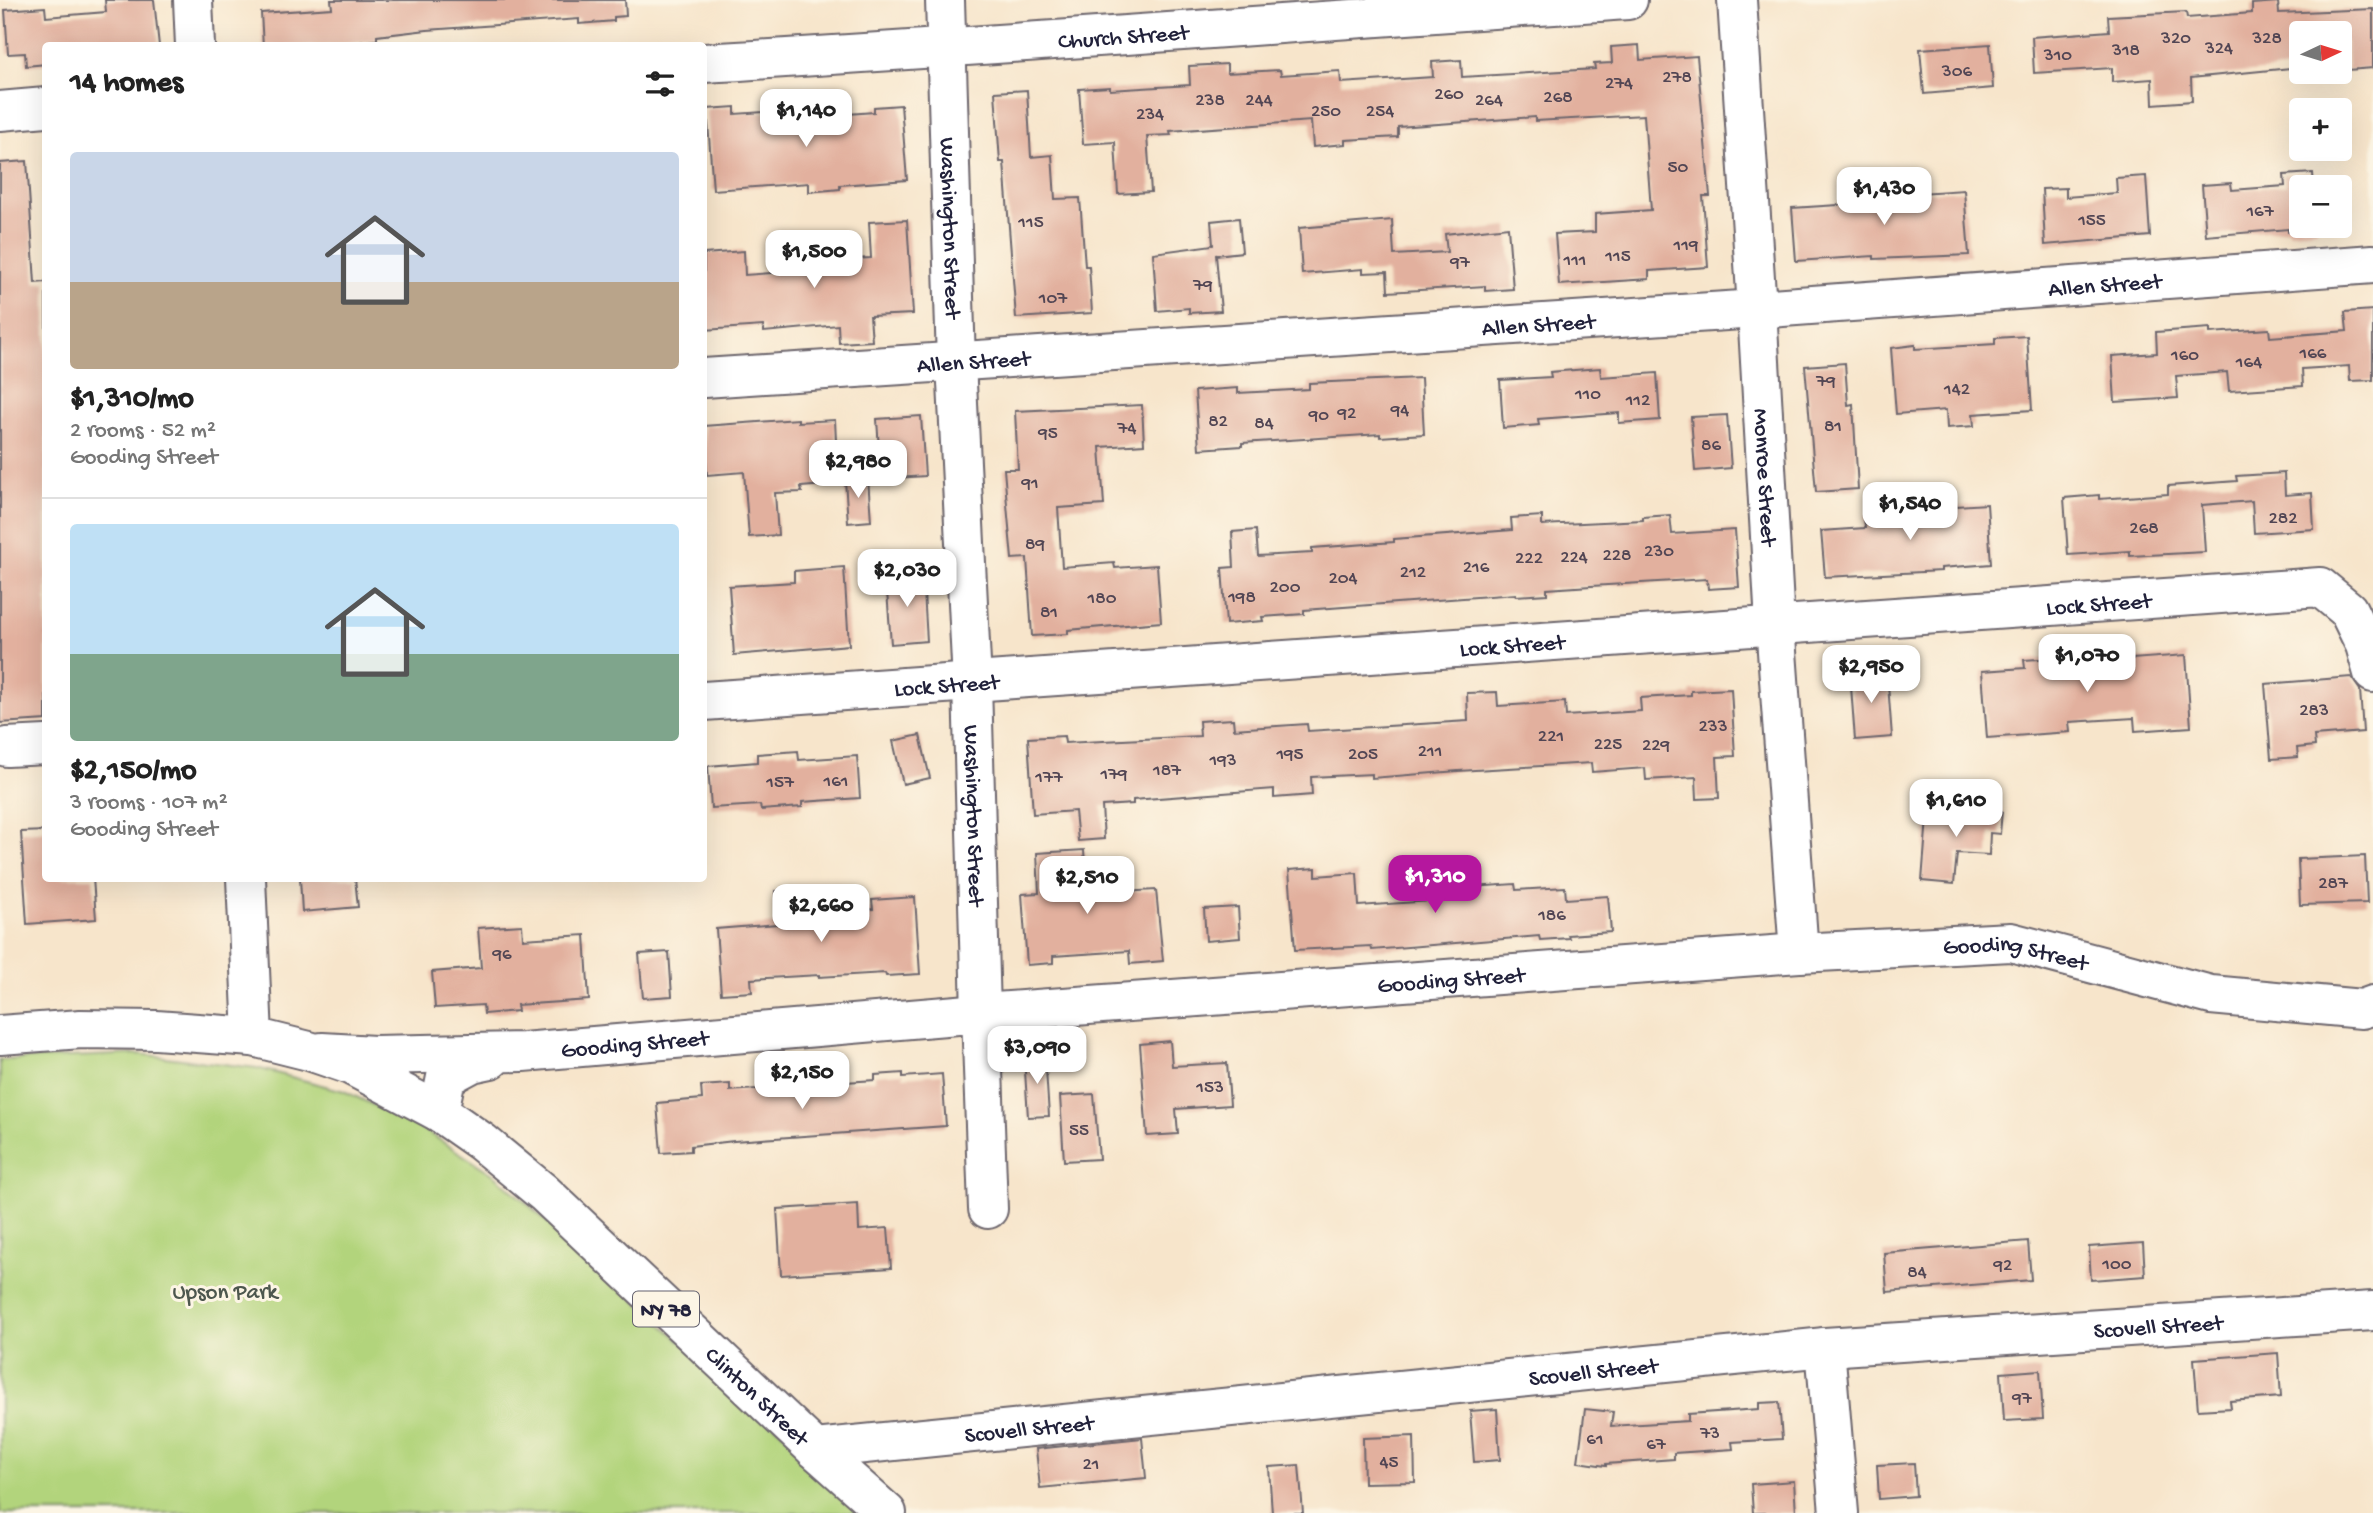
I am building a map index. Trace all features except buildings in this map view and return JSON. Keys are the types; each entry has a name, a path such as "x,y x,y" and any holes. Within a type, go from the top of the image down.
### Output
{"street":[{"path":"193,0 195,42"},
{"name":"Washington Street","path":"945,0 956,363 972,683 988,1209"},
{"name":"Church Street","path":"707,63 948,49 1368,8 1628,0"},
{"name":"Monroe Street","path":"1737,0 1775,624 1799,953"},
{"path":"0,111 42,107"},
{"name":"Allen Street","path":"707,378 1757,309 2373,264"},
{"name":"Lock Street","path":"707,701 2320,587 2348,610 2365,645 2373,673"},
{"path":"7,747 42,745"},
{"path":"246,882 253,1037"},
{"name":"Gooding Street","path":"309,1051 375,1055 523,1052 981,1013 1799,953 2011,942 2211,995 2362,1009 2373,1005"},
{"name":"Gooding Street","path":"0,1035 81,1029 156,1030 253,1037 309,1051 349,1065 439,1112 446,1077 472,1063 523,1052"},
{"name":"Clinton Street","path":"439,1112 482,1142 544,1193 815,1449 887,1513"},
{"name":"Scovell Street","path":"815,1449 1825,1348 2373,1311"},
{"path":"1825,1348 1839,1513"}],"green space":[{"name":"Upson Park","path":"139,1054 257,1068 344,1091 419,1127 496,1176 873,1513 0,1513 0,1060"}]}
